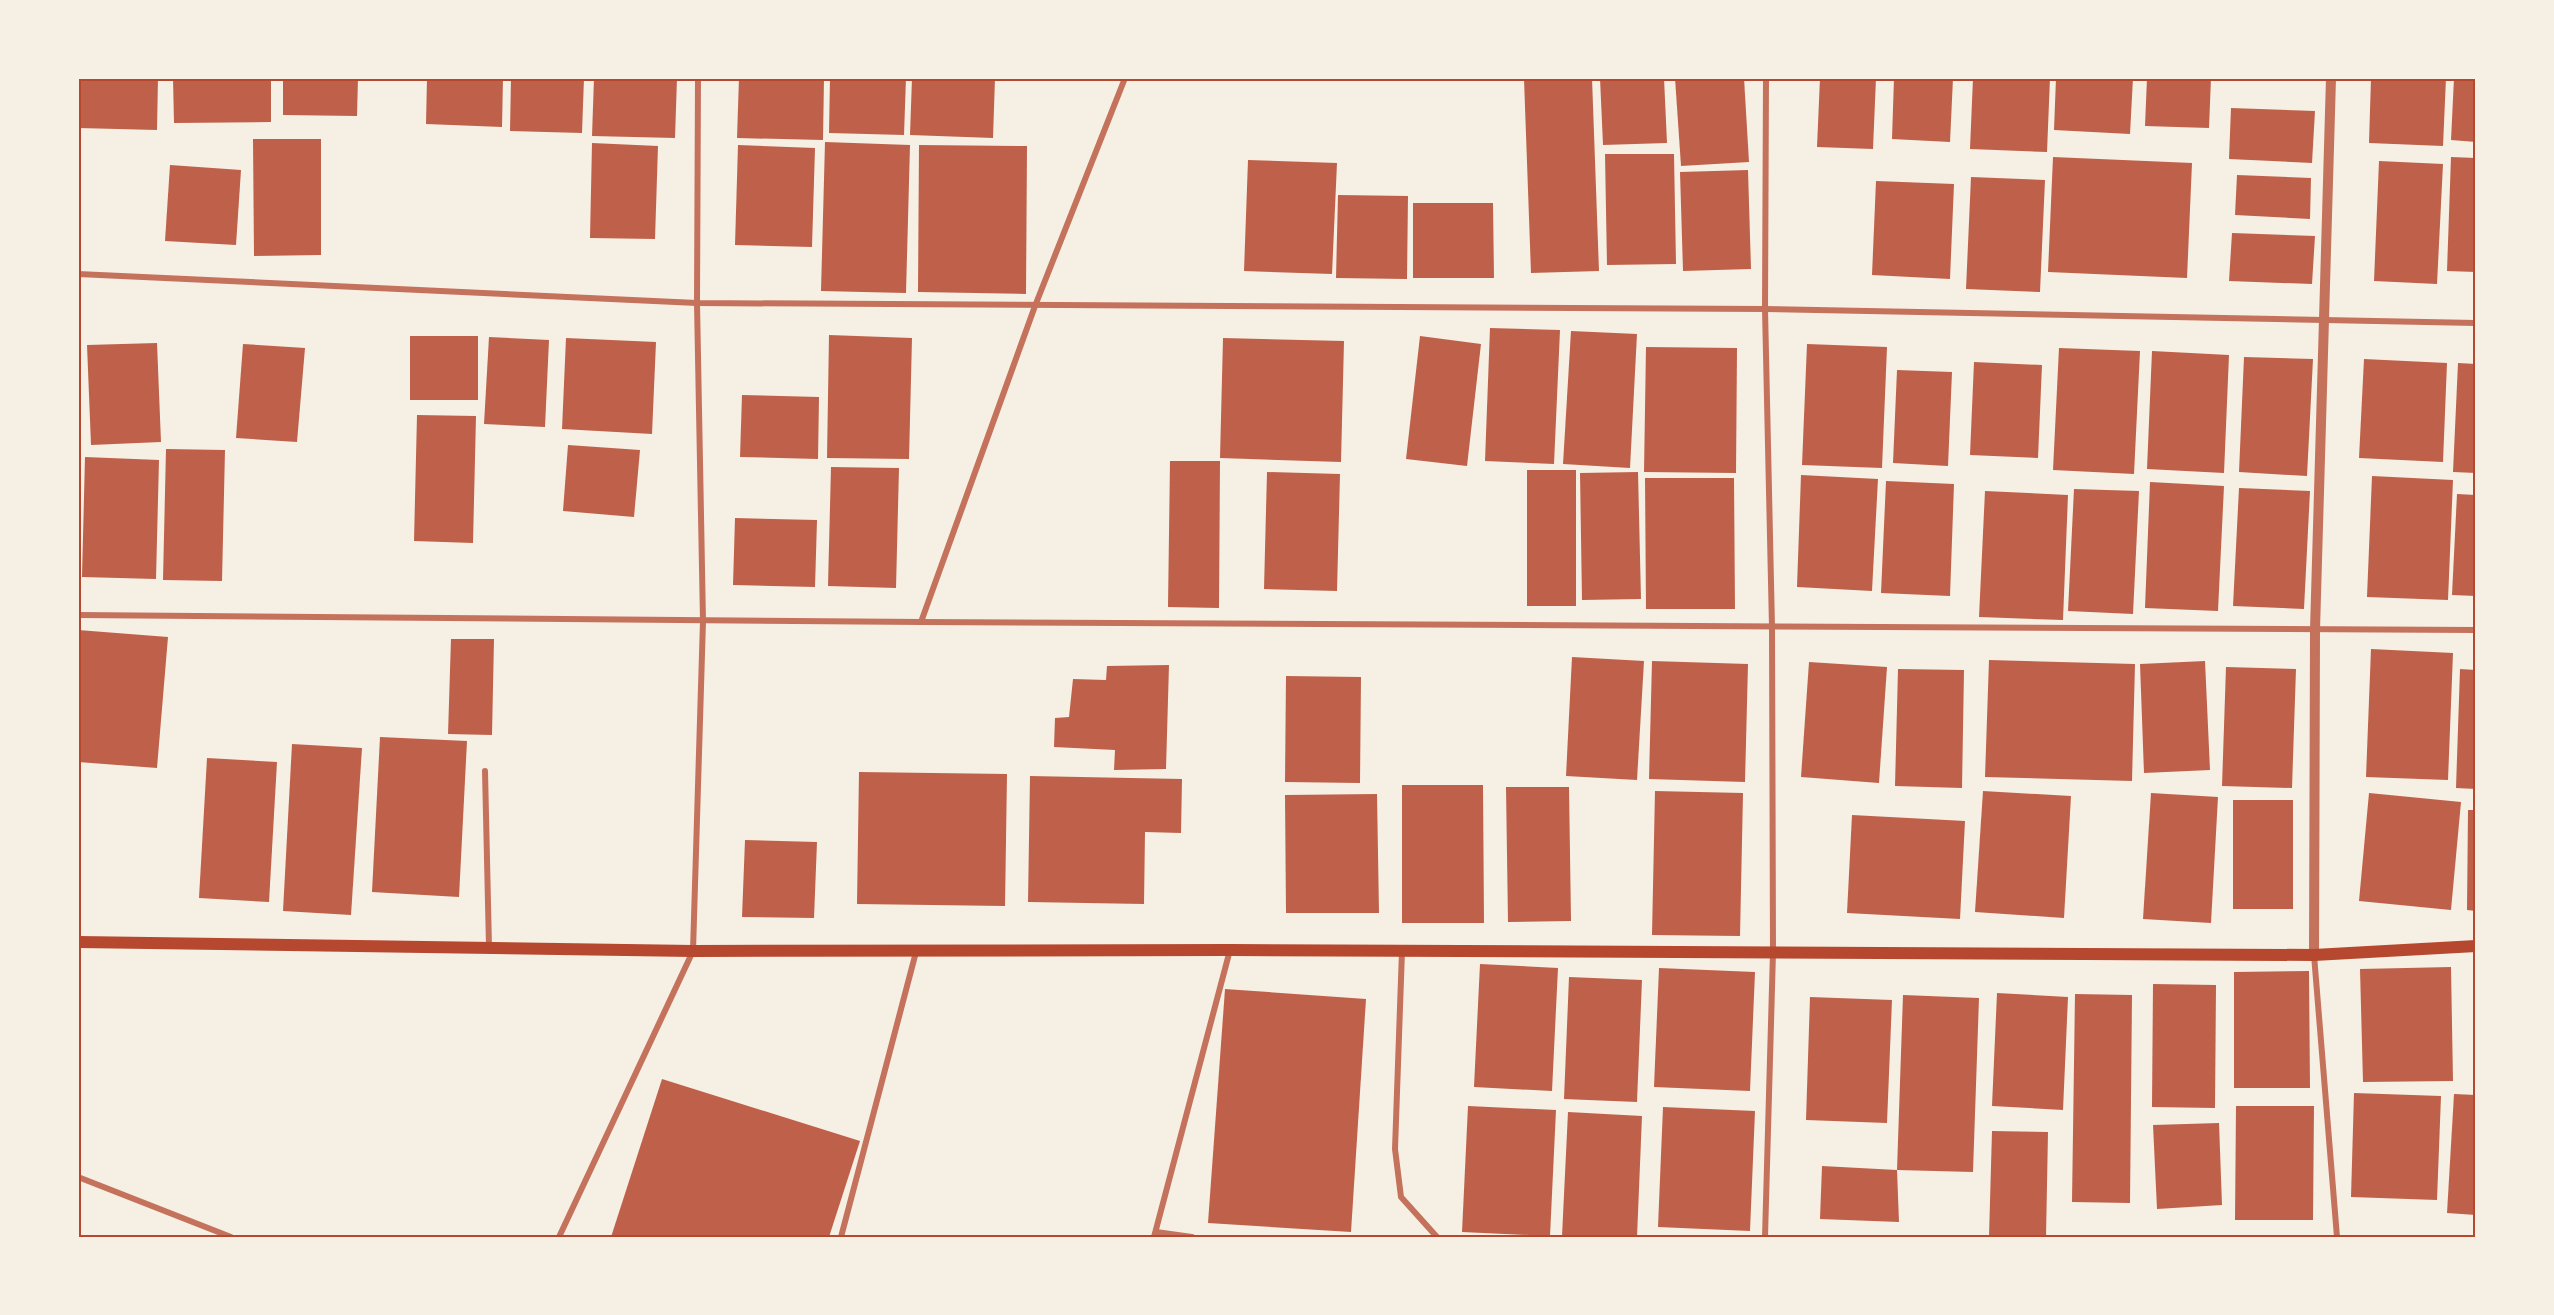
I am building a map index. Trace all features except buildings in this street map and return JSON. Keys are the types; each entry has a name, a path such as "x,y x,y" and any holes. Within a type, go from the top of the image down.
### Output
{"main road":[{"path":"78,942 693,951 1230,950 2314,955 2476,946"}],"street":[{"path":"559,1237 693,951 703,621 697,303 698,78"},
{"path":"921,622 1035,306 1125,78"},
{"path":"1765,1237 1773,952 1772,627 1765,309 1766,78"},
{"path":"2331,78 2315,630 2314,955 2337,1237"},
{"path":"78,274 697,303 1765,309 2476,323"},
{"path":"78,615 703,621 2476,630"},
{"path":"485,771 489,948"},
{"path":"1192,1237 1155,1234 1230,950"},
{"path":"1402,951 1395,1149 1397,1168 1401,1197 1437,1237"},
{"path":"841,1237 916,952"},
{"path":"78,1177 231,1237"}]}
